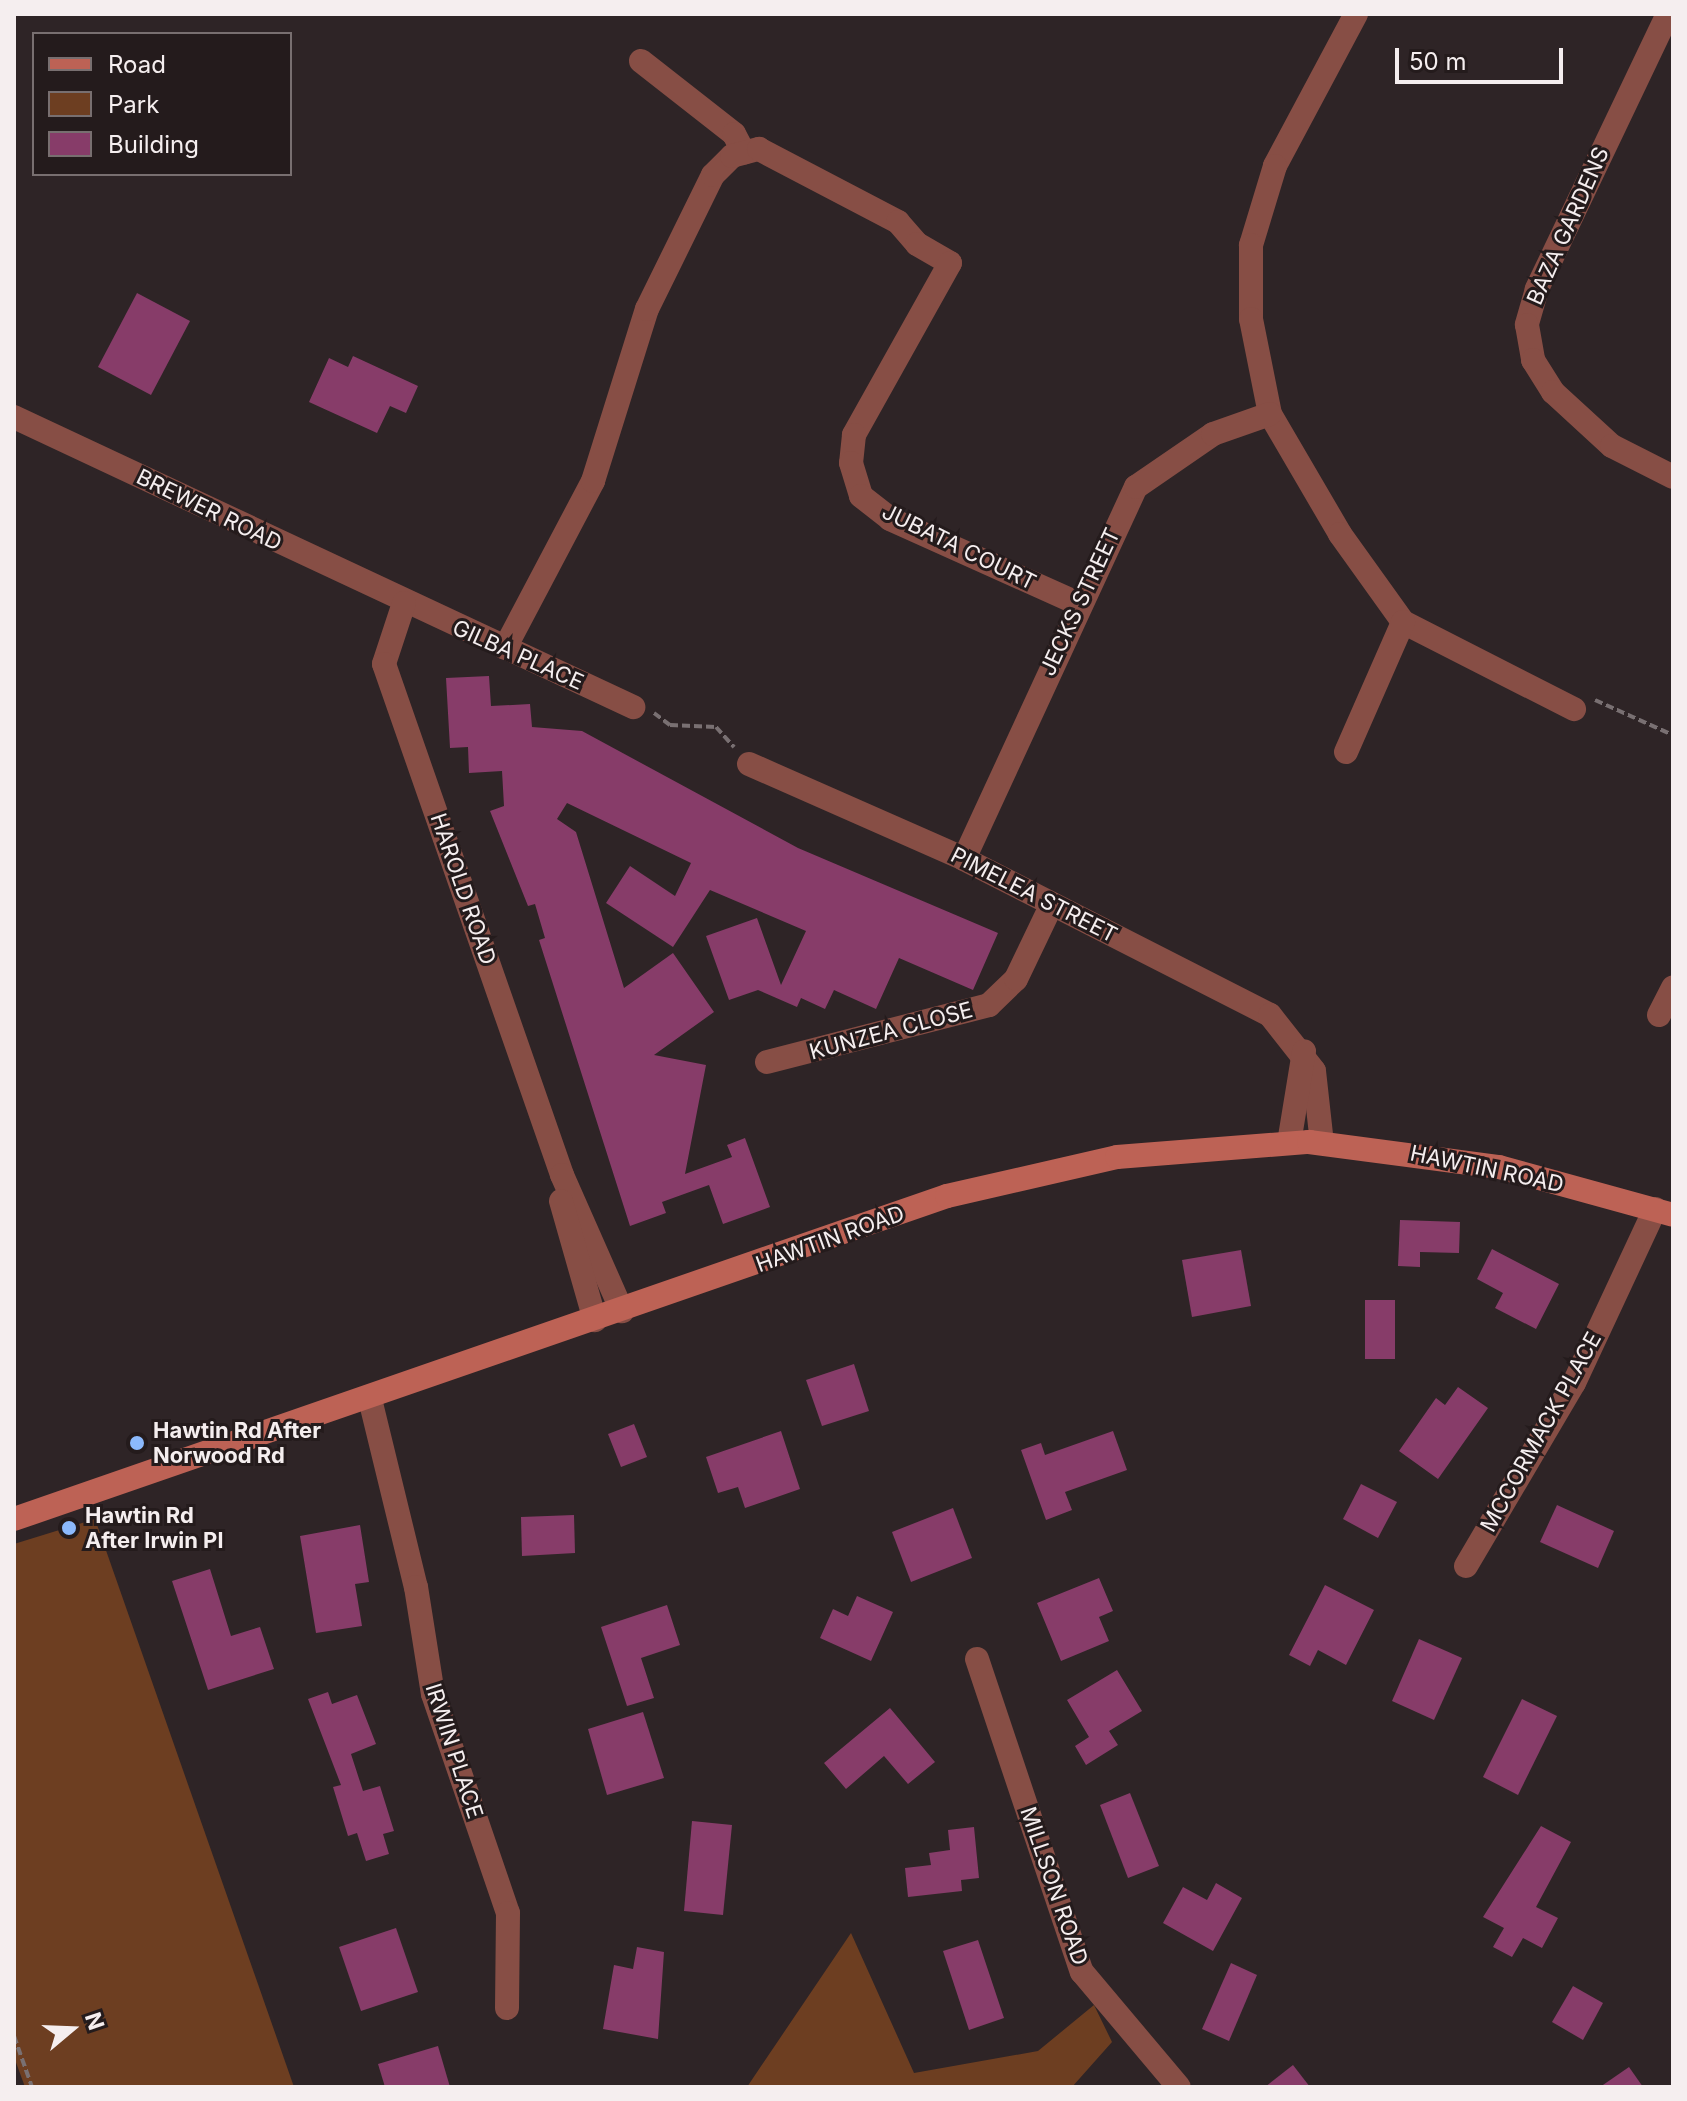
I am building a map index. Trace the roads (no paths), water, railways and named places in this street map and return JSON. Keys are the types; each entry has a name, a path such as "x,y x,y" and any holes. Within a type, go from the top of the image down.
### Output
{"main road":[{"name":"HAWTIN ROAD","path":"14,1519 370,1399 947,1196 1117,1157 1322,1143 1499,1167 1664,1212"}],"street":[{"path":"1356,14 1275,166 1251,245 1251,319 1270,414 1340,534 1403,622 1574,709"},
{"name":"BAZA GARDENS","path":"1668,14 1537,289 1527,325 1533,360 1553,392 1612,446 1673,477"},
{"path":"505,648 593,481 654,296 713,175 744,153 734,134 641,61"},
{"name":"JUBATA COURT","path":"744,153 759,149 898,222 917,244 950,263 854,435 851,463 861,496 890,519 1077,603"},
{"name":"JECKS STREET","path":"964,859 1077,603 1136,487 1213,434 1270,414"},
{"name":"BREWER ROAD","path":"14,417 404,603"},
{"name":"GILBA PLACE","path":"404,603 633,707"},
{"name":"HAROLD ROAD","path":"404,603 384,664 562,1175 622,1311"},
{"path":"1346,752 1403,622"},
{"name":"PIMELEA STREET","path":"749,764 964,859 1270,1015 1304,1051 1314,1071 1322,1143"},
{"name":"KUNZEA CLOSE","path":"767,1062 989,1005 1016,979 1052,904"},
{"path":"1659,1015 1673,987"},
{"path":"1289,1143 1304,1051"},
{"name":"HAROLD ROAD","path":"562,1175 558,1188 595,1320"},
{"name":"MCCORMACK PLACE","path":"1466,1566 1574,1383 1664,1212"},
{"name":"IRWIN PLACE","path":"370,1399 388,1453 433,1694 508,1913 507,2008"},
{"name":"MILLSON ROAD","path":"977,1659 1082,1972 1179,2087"}],"place":[{"name":"Hawtin Rd After Norwood Rd","path":"137,1443"},
{"name":"Hawtin Rd After Irwin Pl","path":"69,1528"}]}
